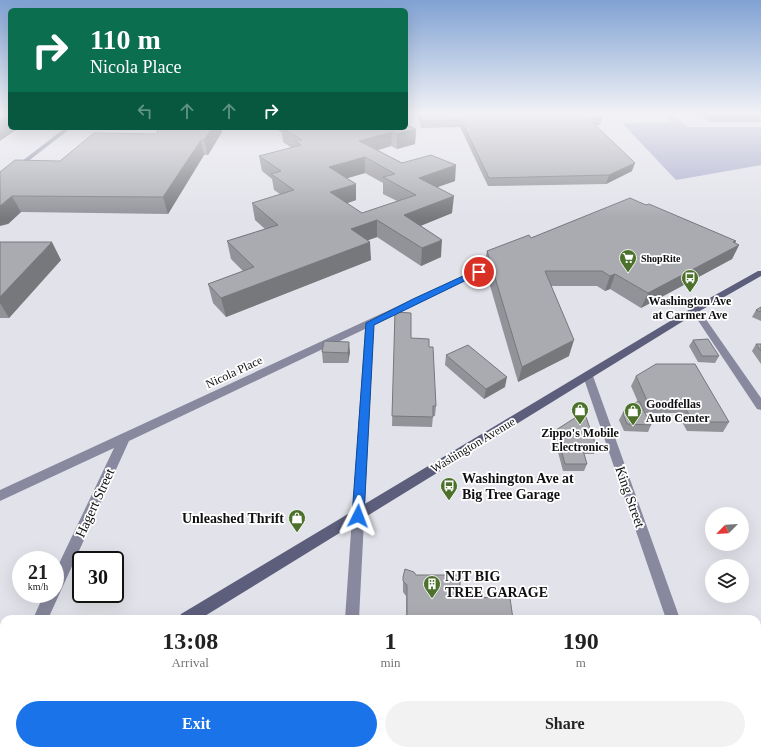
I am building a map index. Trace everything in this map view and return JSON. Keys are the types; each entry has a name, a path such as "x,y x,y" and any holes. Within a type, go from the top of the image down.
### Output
{"main road":[{"name":"Washington Avenue","path":"193,615 695,310 761,273"}],"street":[{"path":"0,181 42,148"},
{"name":"Nicola Place","path":"0,496 124,439 416,300 479,272"},
{"path":"695,310 761,406"},
{"path":"352,615 370,323"},
{"name":"King Street","path":"588,376 672,615"},
{"name":"Hagert Street","path":"64,569 124,439"},
{"path":"42,615 48,603"}],"shaded area":[{"path":"646,148 761,148 761,165 676,180"}],"building":[{"path":"76,148 196,148 163,197 12,196 0,206 0,172 15,160 60,161"},
{"path":"289,148 373,148 402,163 431,155 456,165 419,178 454,196 404,215 442,240 422,248 377,220 351,229 370,242 221,298 208,284 254,267 227,241 278,225 252,203 294,190 271,174 281,171 259,156","holes":["365,157 395,174 383,177 416,195 362,213 330,192 356,184 329,167"]},
{"path":"475,148 620,148 635,163 609,175 489,178"},
{"path":"630,198 646,205 649,204 736,241 733,242 739,245 648,293 615,274 610,276 602,271 545,271 574,340 522,367 487,251 529,235 531,238"},
{"path":"0,242 52,242 0,297"},
{"path":"761,307 761,312 756,310"},
{"path":"395,312 411,313 411,338 429,339 429,347 433,347 436,406 433,406 433,417 392,416"},
{"path":"708,339 719,356 702,356 693,340"},
{"path":"324,341 349,342 348,353 322,352"},
{"path":"756,344 761,344 761,351"},
{"path":"468,345 507,377 486,389 446,355"},
{"path":"656,364 695,364 729,422 693,422 683,404 648,403 636,376"},
{"path":"639,401 651,425 627,424 623,414 626,407"},
{"path":"581,414 586,417 597,448 582,447 587,464 565,464 556,430"},
{"path":"405,569 414,572 416,575 460,575 460,597 510,598 512,615 407,615 407,585 403,581"}],"place":[{"name":"ShopRite","path":"628,273"},
{"name":"Washington Ave at Carmer Ave","path":"690,293"},
{"name":"Zippo's Mobile Electronics","path":"580,425"},
{"name":"Goodfellas Auto Center","path":"633,426"},
{"name":"Washington Ave at Big Tree Garage","path":"449,501"},
{"name":"Unleashed Thrift","path":"297,533"},
{"name":"NJT BIG TREE GARAGE","path":"432,599"}],"route":[{"path":"358,516 370,323 416,300 479,272"}]}
